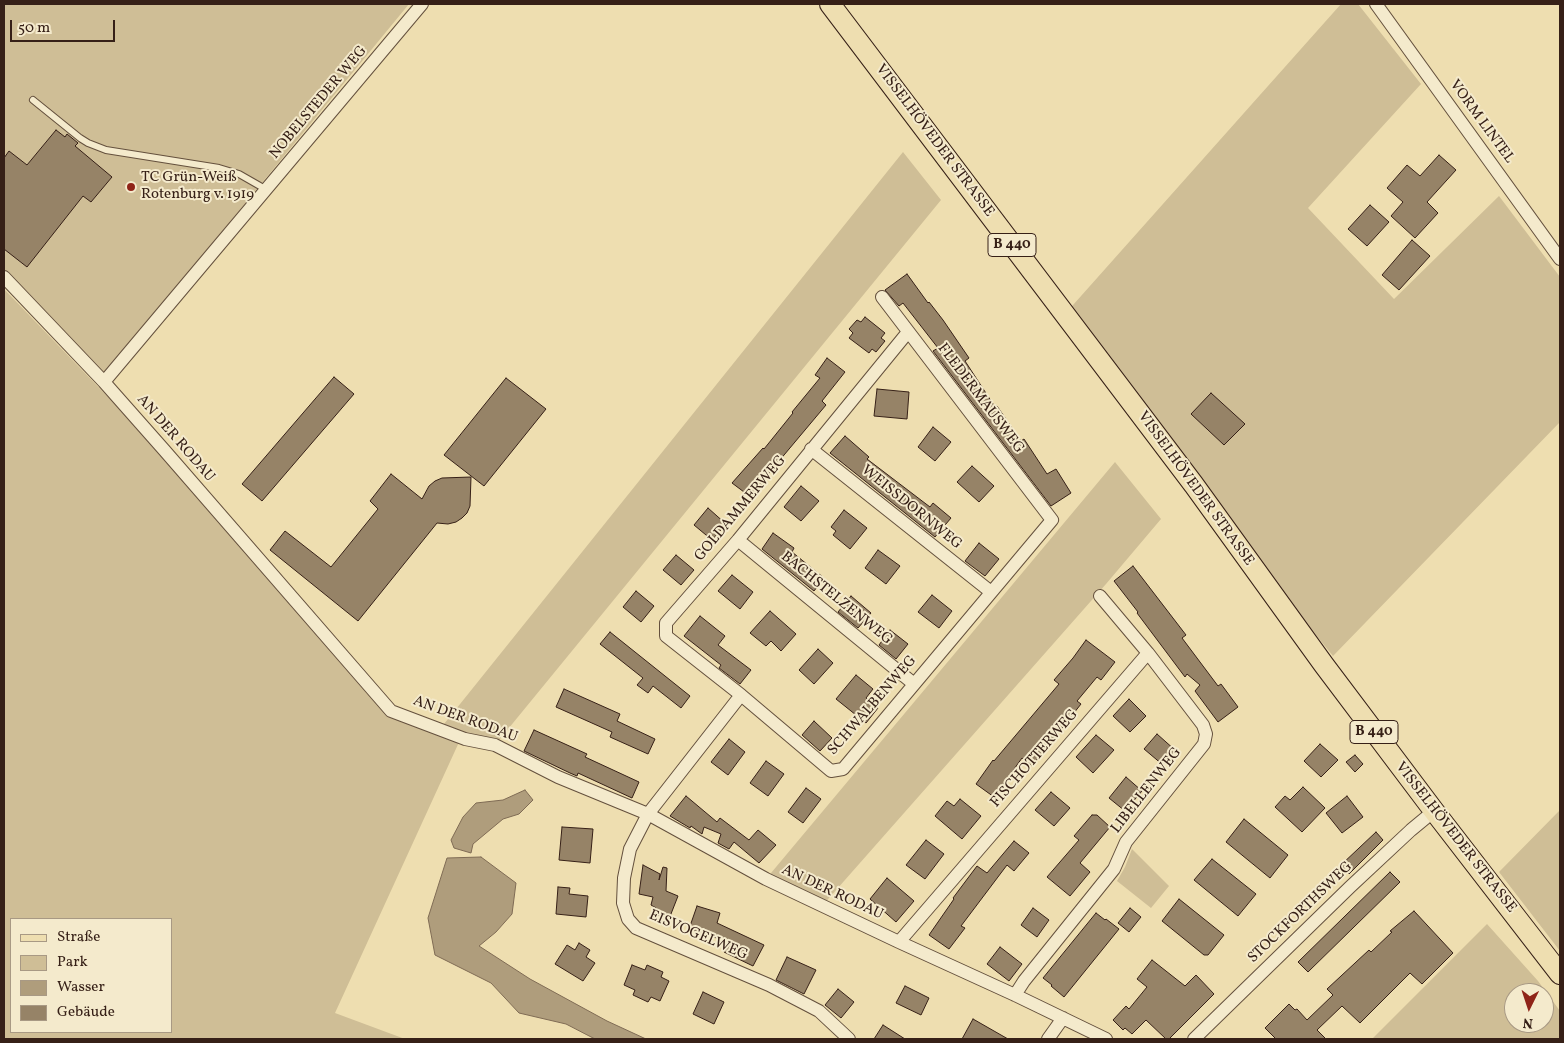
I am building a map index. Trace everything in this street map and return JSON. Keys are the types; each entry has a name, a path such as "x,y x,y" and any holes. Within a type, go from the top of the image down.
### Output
{"main road":[{"name":"VISSELHÖVEDER STRASSE","path":"830,4 1194,485 1324,665 1560,974"}],"street":[{"name":"NOBELSTEDER WEG","path":"104,382 422,4"},
{"name":"VORM LINTEL","path":"1376,4 1560,259"},
{"name":"AN DER RODAU","path":"4,276 104,382 391,711 465,740 495,745 558,777 648,814 766,879 1106,1039"},
{"name":"FLEDERMAUSWEG","path":"882,297 1052,520"},
{"name":"GOLDAMMERWEG","path":"741,695 666,636 666,623 738,540 908,332"},
{"name":"WEISSDORNWEG","path":"811,449 991,592"},
{"name":"SCHWALBENWEG","path":"741,695 831,771 843,769 1052,520"},
{"name":"BACHSTELZENWEG","path":"738,540 914,684"},
{"path":"1100,596 1148,653"},
{"name":"FISCHOTTERWEG","path":"899,942 1148,653"},
{"name":"LIBELLENWEG","path":"1016,995 1024,981 1114,869 1126,842 1204,744 1206,734 1203,725 1148,653"},
{"path":"648,814 741,695"},
{"name":"STOCKFORTHSWEG","path":"1194,1039 1350,887 1434,811"},
{"name":"EISVOGELWEG","path":"648,814 630,849 624,878 623,903 628,919 636,928 769,985 819,1011 849,1039"},
{"path":"1048,1039 1063,1018"}],"lane":[{"path":"33,100 80,138 106,150 220,168 239,174 266,190"}],"green space":[{"name":"TC Grün-Weiß Rotenburg v. 1919","path":"4,4 409,4 104,375 4,272"},
{"path":"1341,4 1358,4 1421,84 1308,208 1394,299 1499,196 1560,277 1560,422 1333,656 1194,485 1065,314"},
{"path":"903,152 941,200 495,745 440,729"},
{"path":"4,289 161,452 390,712 460,740 335,1013 405,1039 4,1039"},
{"path":"1115,462 1161,519 822,906 766,879"},
{"path":"1560,810 1560,951 1499,872"},
{"path":"1132,849 1169,886 1151,908 1117,881"},
{"path":"1487,924 1539,983 1504,983 1504,1033 1554,1033 1554,1003 1560,1011 1560,1039 1372,1039"}],"water":[{"path":"525,790 533,800 519,814 503,819 473,844 471,853 454,848 451,840 463,817 476,803 503,800"},
{"path":"481,857 516,883 512,914 496,932 479,946 530,979 607,1021 646,1039 595,1039 566,1024 519,1013 491,983 435,955 428,918 447,858"}],"building":[{"path":"56,130 65,137 67,134 78,143 75,146 112,177 91,202 83,196 27,267 4,249 4,158 9,151 27,165"},
{"path":"1439,155 1456,170 1427,202 1438,213 1415,238 1391,216 1403,202 1387,188 1407,165 1420,176"},
{"path":"1370,205 1389,222 1367,246 1348,229"},
{"path":"1412,240 1430,256 1399,290 1382,275"},
{"path":"907,274 943,320 969,358 965,361 995,407 997,406 1021,441 1024,439 1047,474 1056,469 1071,493 1051,506 933,351 938,348 903,303 899,306 885,290"},
{"path":"865,317 885,333 881,338 885,341 876,352 872,349 869,353 849,338 853,333 849,329 857,320 861,322"},
{"path":"827,358 845,372 822,401 826,405 761,483 762,485 752,498 732,483 764,449 820,378 815,375"},
{"path":"334,377 354,394 262,501 242,484"},
{"path":"506,378 546,409 484,486 444,455"},
{"path":"877,389 909,392 907,419 874,416"},
{"path":"1211,393 1245,424 1224,445 1191,414"},
{"path":"933,427 951,442 935,461 918,447"},
{"path":"845,436 869,457 867,459 930,507 933,503 951,518 935,537 830,453"},
{"path":"972,466 994,486 979,502 957,482"},
{"path":"391,474 422,499 429,486 435,481 442,478 471,477 470,506 467,513 456,522 448,524 437,523 358,621 270,550 285,531 331,567 378,509 370,501"},
{"path":"801,486 819,501 801,521 784,507"},
{"path":"708,508 726,524 712,540 694,525"},
{"path":"844,510 867,528 850,549 833,535 836,531 831,527"},
{"path":"773,533 794,548 792,552 824,578 814,591 762,549"},
{"path":"979,543 999,559 985,576 965,561"},
{"path":"878,550 900,566 886,584 865,568"},
{"path":"676,555 694,570 681,585 663,570"},
{"path":"1133,566 1186,635 1182,638 1218,686 1221,684 1238,707 1218,722 1195,691 1200,685 1187,674 1185,677 1114,581"},
{"path":"732,575 753,592 740,609 718,591"},
{"path":"636,591 654,606 641,622 623,607"},
{"path":"932,595 952,611 939,628 918,612"},
{"path":"851,596 871,613 858,628 838,612"},
{"path":"770,611 796,634 781,651 771,641 766,646 750,633"},
{"path":"700,616 725,636 718,645 751,670 740,684 719,668 721,665 684,636"},
{"path":"890,630 908,644 896,659 879,645"},
{"path":"610,632 690,696 681,708 653,686 648,693 637,685 643,678 600,644"},
{"path":"1086,640 1115,662 1101,680 1097,677 1077,701 1081,704 1032,766 1022,758 994,797 976,784 993,760 1059,684 1054,680"},
{"path":"818,649 833,663 814,684 799,670"},
{"path":"856,675 873,689 866,698 878,708 866,723 836,699"},
{"path":"564,689 620,714 617,721 655,739 648,754 610,737 612,732 556,707"},
{"path":"1129,699 1146,716 1130,732 1113,716"},
{"path":"814,721 832,738 820,751 802,735"},
{"path":"534,730 587,754 585,757 639,782 632,798 578,773 577,776 570,773 524,751"},
{"path":"1157,734 1175,750 1163,765 1144,749"},
{"path":"1096,735 1114,750 1093,773 1076,757"},
{"path":"729,739 745,752 728,775 711,762"},
{"path":"1320,744 1338,760 1321,777 1304,761"},
{"path":"1355,755 1363,764 1355,772 1346,762"},
{"path":"766,761 784,774 768,796 750,783"},
{"path":"1126,777 1142,791 1125,811 1109,798"},
{"path":"1303,787 1325,808 1302,832 1275,807 1285,796 1290,800"},
{"path":"806,788 821,799 803,823 788,812"},
{"path":"1051,792 1070,808 1054,826 1035,810"},
{"path":"686,796 717,822 720,818 749,840 758,830 776,845 759,863 734,842 729,849 718,843 721,834 704,827 702,834 691,826 690,828 670,816"},
{"path":"1347,796 1363,817 1342,833 1326,813"},
{"path":"960,799 981,816 962,839 935,816 947,801 954,806"},
{"path":"1092,815 1097,815 1110,827 1080,863 1090,872 1070,896 1047,877 1079,840 1074,836"},
{"path":"1244,819 1288,855 1270,878 1226,842"},
{"path":"562,827 593,829 590,863 559,860"},
{"path":"1376,832 1383,840 1349,874 1341,865"},
{"path":"926,840 944,854 925,879 906,865"},
{"path":"1014,841 1029,853 1014,871 1007,865 961,926 965,928 949,949 929,935 977,866 987,873"},
{"path":"1212,859 1256,894 1238,916 1194,880"},
{"path":"643,865 660,874 659,880 663,867 667,868 666,891 678,896 669,919 654,914 656,908 651,905 653,897 639,894"},
{"path":"1390,872 1400,882 1308,972 1298,962"},
{"path":"887,878 914,901 896,922 870,899"},
{"path":"558,887 570,888 569,894 588,896 586,917 556,914"},
{"path":"1179,899 1224,935 1208,955 1204,955 1162,921"},
{"path":"697,906 720,913 717,923 764,945 753,966 724,952 729,942 689,929"},
{"path":"1033,908 1049,920 1037,937 1021,925"},
{"path":"1130,908 1141,917 1129,932 1118,923"},
{"path":"1414,911 1453,953 1422,984 1410,973 1360,1023 1342,1006 1317,1030 1326,1039 1276,1039 1265,1028 1289,1004 1295,1010 1297,1009 1307,1020 1333,995 1327,989 1369,950 1371,952 1392,932 1390,931"},
{"path":"1096,913 1119,929 1064,997 1043,978"},
{"path":"579,943 590,950 586,957 595,963 583,981 555,964 567,945 575,950"},
{"path":"1000,947 1022,964 1009,981 987,964"},
{"path":"787,957 816,970 804,994 776,980"},
{"path":"1152,960 1185,986 1196,975 1214,994 1169,1039 1166,1039 1146,1020 1132,1034 1125,1028 1123,1030 1113,1020 1126,1006 1129,1009 1147,987 1137,979"},
{"path":"632,965 645,970 647,965 663,972 661,977 669,981 660,1001 651,997 648,1002 633,995 635,990 624,985"},
{"path":"905,986 929,998 921,1015 896,1003"},
{"path":"838,989 854,1002 841,1018 825,1005"},
{"path":"703,992 724,1002 714,1024 693,1014"},
{"path":"973,1019 1008,1039 962,1039"},
{"path":"883,1025 905,1039 874,1039"}],"place":[{"name":"TC Grün-Weiß Rotenburg v. 1919","path":"131,187"}]}
